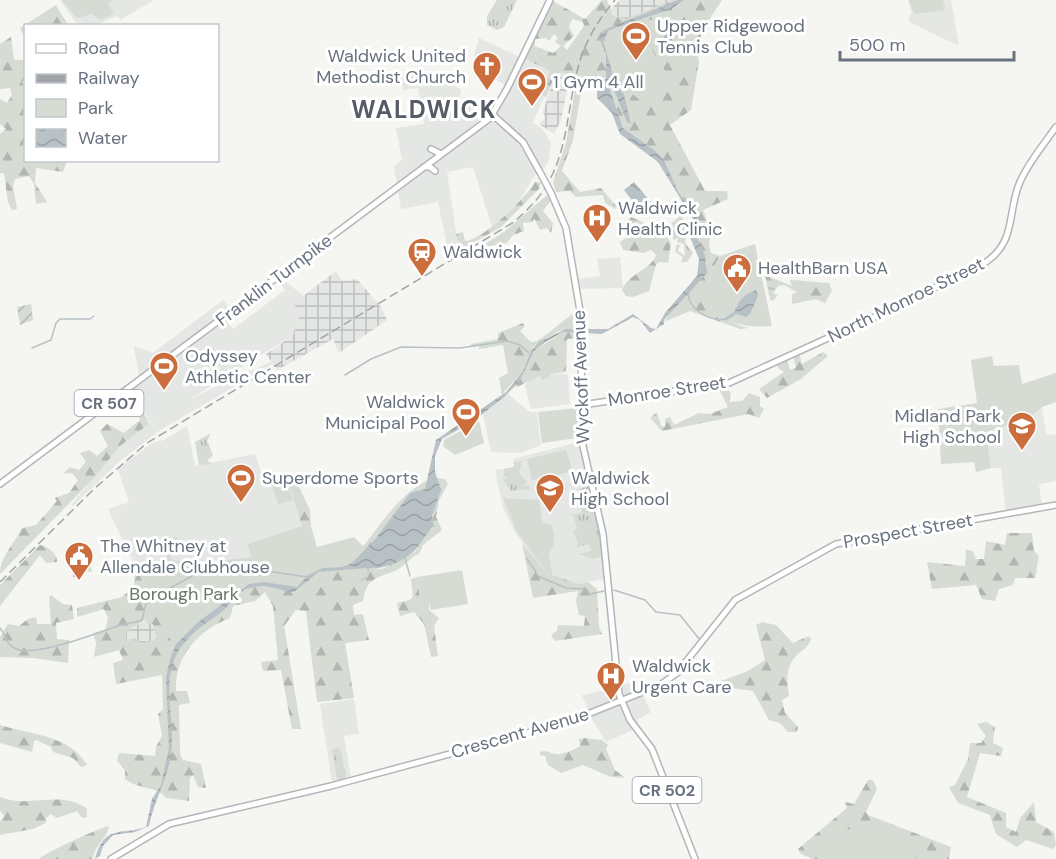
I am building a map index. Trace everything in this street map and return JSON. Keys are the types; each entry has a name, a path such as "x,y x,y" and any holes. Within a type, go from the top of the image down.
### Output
{"main road":[{"name":"Franklin Turnpike","path":"0,484 493,115 550,0"},
{"name":"Wyckoff Avenue","path":"493,115 523,142 551,193 566,228 581,336 584,452 603,534 618,691 630,720 652,749 695,859"},
{"name":"North Monroe Street","path":"783,359 894,309 991,259 1001,248 1010,231 1020,182 1056,128"},
{"path":"431,149 441,154"},
{"path":"423,168 428,166 435,171"},
{"name":"Monroe Street","path":"582,405 719,386 783,359"},
{"name":"Prospect Street","path":"768,580 823,549 844,541 882,537 1056,505"},
{"name":"Crescent Avenue","path":"111,859 169,824 334,785 568,721 622,702 669,680 731,604 768,580"}],"shaded area":[{"path":"60,0 154,0 120,20 117,16 98,24 77,24"},
{"path":"620,0 672,0 626,19 613,16 611,9"},
{"path":"908,0 951,0 959,46 909,22 912,13"},
{"path":"479,38 550,71 543,84 539,83 536,89 545,94 533,123 543,129 551,143 548,162 543,170 528,146 512,127 497,115 504,98 500,95 504,84 494,79 497,70 487,60 474,55"},
{"path":"416,70 418,81 443,78 461,90 460,102 480,106 490,111 447,147 491,119 514,136 536,173 518,203 492,227 473,167 447,172 458,246 448,251 438,202 401,209 394,166 402,160 396,128 424,124 418,88 403,90 399,73"},
{"path":"557,70 568,74 568,86 561,120 554,134 539,124 545,118 543,111"},
{"path":"620,257 623,288 579,289 577,279 600,276 597,259"},
{"path":"336,271 342,281 357,279 381,307 387,320 339,353 333,339 277,370 266,354 293,335 299,317 294,303"},
{"path":"282,279 304,296 294,303 299,317 293,335 192,398 294,351 159,431 120,461 73,506 71,505 120,446 154,420 149,422 143,411 140,412 124,390 139,377 134,346 153,353 223,300 232,312 224,318 233,329 285,290 278,282"},
{"path":"549,374 568,374 570,404 531,409 525,386 528,381"},
{"path":"508,394 530,412 537,412 541,445 521,453 491,452 483,414"},
{"name":"Midland Park High School","path":"1042,407 1046,435 1056,434 1056,481 1039,484 1042,506 1006,513 1001,468 991,468 986,432 1028,419"},
{"path":"187,426 195,466 255,454 264,480 286,475 302,526 252,557 219,561 220,564 209,568 195,562 172,560 163,538 167,561 135,566 108,509 129,502 118,469 152,443 164,440"},
{"name":"Waldwick High School","path":"579,442 599,530 604,579 578,584 549,575 541,568 515,532 503,508 495,470 514,467 513,459"},
{"path":"146,620 148,624 153,624 156,637 152,641 141,644 134,638 126,640 125,632"},
{"path":"644,678 648,688 641,691 651,712 637,720 639,727 606,742 592,719 582,695 611,689"},
{"path":"354,699 359,734 344,736 351,779 332,783 320,704"}],"green space":[{"path":"62,0 114,0 108,3 114,14 100,20 92,14 77,18"},
{"path":"497,0 517,0 504,27 497,30 487,25 487,16"},
{"path":"551,0 585,19 602,0 607,0 613,16 626,19 672,0 722,0 708,21 698,45 699,61 691,110 670,125 705,191 727,191 728,199 703,210 711,231 709,244 711,253 720,256 709,282 708,293 715,310 723,317 749,328 740,329 690,311 664,322 707,264 697,238 700,235 699,217 679,193 664,160 653,149 623,128 609,85 610,80 631,124 621,87 613,75 598,81 583,81 573,140 562,171 580,192 601,188 617,207 615,209 605,203 603,195 576,197 570,191 556,192 553,182 566,143 577,79 557,70 546,98 540,92 550,71 523,58","holes":["572,19 583,22 584,26 567,50 563,46 574,36 569,27","554,34 558,38 555,42 561,46 553,53 535,46 535,39 546,38 549,41"]},
{"path":"909,0 943,0 945,10 914,14"},
{"path":"56,5 67,24 26,24"},
{"name":"Upper Ridgewood Tennis Club","path":"654,19 659,22 664,41 652,48 668,78 656,103 645,104 631,93 622,75 615,74 604,37 634,24"},
{"path":"11,37 14,60 24,60 24,81 22,82 24,85 24,162 67,162 63,172 36,168 35,183 47,202 36,204 34,184 29,176 15,179 13,186 17,209 12,210 7,197 4,173 0,173 0,134 6,129 0,124 0,99 7,103 12,95 10,88 0,89 0,44"},
{"path":"535,182 541,182 539,189 501,227 464,248 458,242 456,234 463,232 465,241 473,239 493,226 514,207"},
{"path":"547,195 550,201 543,211 553,223 551,233 547,228 540,230 534,218 533,222 523,223 524,231 513,235 507,243 485,247 469,254 504,232"},
{"path":"681,215 687,226 685,243 693,253 687,262 681,262 683,257 675,252 677,244 680,245 678,251 685,256 684,244 677,242 678,238 674,240 666,228"},
{"path":"631,217 663,231 671,243 668,263 659,262 656,265 649,291 633,297 626,296 622,290 630,279 650,264 656,255 651,250 643,253 623,250 620,242 632,234 627,221"},
{"path":"755,244 772,326 736,324 706,306 709,280 720,256"},
{"path":"765,275 792,286 790,280 829,283 832,291 825,303 816,299 792,304 792,294 797,292 784,285 778,286 773,293 778,295 773,301 770,300"},
{"path":"31,304 33,320 20,325 17,307"},
{"path":"576,311 576,328 559,331 533,347 523,371 502,394 499,378 508,373 503,345 479,349 479,346 472,347 471,344 498,339 498,333 523,323 525,326 520,331 531,342 538,341"},
{"path":"576,330 577,338 567,339 566,372 550,374 550,377 542,380 540,376 517,387 534,351 563,332"},
{"path":"823,352 828,356 801,379 767,398 759,389 784,372 778,368 778,363 787,359 790,370 796,367 793,356 799,353 802,364"},
{"path":"992,356 994,366 1019,365 1022,384 1056,373 1056,402 1042,407 1028,419 986,432 991,468 976,472 974,462 941,464 938,409 977,403 971,360"},
{"path":"726,386 731,394 729,402 742,401 749,393 760,397 760,406 764,409 759,418 748,414 662,431 650,418 657,412 661,426 665,427 665,419 670,417 674,425 699,413 710,414 728,407 719,389"},
{"path":"578,408 580,434 577,438 542,443 538,412"},
{"path":"138,409 143,411 149,424 120,446 93,479 0,574 2,562 22,528 36,525 57,501 54,498 69,493 78,480 72,473 63,474 70,467 79,470 86,462 80,453 89,450 97,456 108,446 100,431 107,424 124,433 140,420"},
{"name":"Waldwick Municipal Pool","path":"479,421 484,443 455,455 443,446 444,440"},
{"path":"211,433 207,441 213,455 207,461 212,464 199,465 195,442"},
{"path":"566,450 572,469 570,472 532,480 527,459"},
{"path":"522,461 519,473 527,482 522,486 529,485 530,489 511,491 503,479 508,478 502,475 504,475 504,469 514,467 514,462"},
{"path":"292,473 310,510 311,526 302,526 286,475"},
{"path":"286,478 293,500 278,504 271,482"},
{"path":"436,478 445,479 448,484 439,500 436,517 442,530 423,545 419,554 403,566 371,582 363,601 353,605 354,615 363,614 369,640 345,643 354,698 317,702 306,611 296,610 284,626 301,729 292,729 281,670 263,671 261,662 278,660 273,606 265,592 255,601 233,606 230,618 199,637 184,656 179,667 176,691 187,691 190,703 179,705 180,754 183,760 201,764 206,788 198,787 193,775 190,778 189,801 166,798 163,794 125,779 125,770 117,761 119,753 155,756 156,747 162,736 158,714 163,709 162,675 116,684 113,663 123,660 119,650 94,657 96,643 93,633 105,630 108,618 104,609 77,617 77,608 122,597 134,587 135,566 167,561 163,538 179,537 169,548 172,560 195,562 203,574 305,548 357,554 392,509 424,482","holes":["425,489 438,494 432,516 433,528 426,533 415,552 382,569 369,568 368,576 358,582 368,575 367,568 353,567 352,563 376,538 408,496","145,620 148,624 153,624 156,637 152,641 141,644 134,638 126,640 125,632"]},
{"path":"588,486 594,509 586,511 594,510 603,556 592,559 579,554 591,551 589,544 576,547 578,543 573,531 577,529 574,517 570,515 582,513 577,490"},
{"path":"503,498 539,500 542,523 551,524 554,535 554,543 549,553 552,575 546,571 517,532"},
{"name":"Borough Park","path":"302,526 311,526 317,547 354,537 366,549 352,566 317,571 295,586 251,586 193,630 177,653 135,566 181,562 209,568 219,565 218,561 251,557 248,544"},
{"path":"1007,533 1032,533 1034,551 1039,556 1035,578 1015,578 1013,585 999,589 995,601 982,599 976,585 932,589 927,562 965,566 966,550 973,551 976,559 984,559 986,541 1005,545"},
{"path":"522,543 547,573 578,584 588,582 597,589 599,627 602,634 555,641 551,635 557,631 558,625 584,626 585,616 579,615 576,601 578,591 533,598"},
{"path":"40,545 52,551 57,562 46,563 40,555 0,606 0,585"},
{"path":"83,555 89,560 92,572 84,571 81,577 73,577 73,562"},
{"path":"462,570 468,604 431,610 429,603 421,605 417,577"},
{"path":"417,577 421,604 429,603 429,610 439,618 434,626 438,656 431,657 424,624 414,612 400,616 397,603 410,600 413,596 411,579"},
{"path":"51,595 63,604 72,605 74,619 56,623 57,639 69,640 68,663 33,658 0,657 0,637 8,624 19,626 28,619 36,617 37,624 51,624 49,597"},
{"path":"762,622 776,625 793,643 809,636 811,639 790,666 787,681 789,696 782,700 785,713 798,727 797,732 788,732 780,723 769,720 753,691 718,686 718,682 746,672 765,660 756,625"},
{"path":"986,722 995,727 993,743 1003,748 1001,756 980,753 967,797 1006,813 1006,827 1016,832 1020,818 1034,802 1036,822 1054,832 1056,845 1053,849 1026,840 1017,847 996,834 990,815 958,803 949,787 955,785 968,759 970,743 981,743 986,736 977,724"},
{"path":"0,725 60,742 80,755 87,765 81,767 73,758 53,752 51,747 37,740 34,741 32,752 0,743"},
{"path":"579,739 602,740 608,745 606,749 615,770 625,778 611,777 583,765 561,773 548,765 545,756 540,755 543,751 553,754 568,752 580,746"},
{"path":"338,747 341,750 346,778 340,782 337,780 332,750"},
{"path":"868,780 873,780 877,789 866,812 868,815 951,847 949,859 813,859 801,854 798,849 847,808 845,802 854,804"},
{"path":"0,797 22,801 67,800 87,809 87,817 82,818 77,811 57,818 51,814 46,818 46,823 33,829 0,835 0,822 4,816 0,810"},
{"path":"871,823 894,824 916,859 818,859 815,845 840,832"},
{"path":"109,826 93,859 39,859 51,851"}],"water":[{"path":"678,0 684,0 671,9 609,30 603,41 614,78 624,95 631,124 627,122 610,80 609,86 623,128 653,149 664,160 679,193 699,217 700,235 697,238 705,255 707,273 664,320 664,324 650,333 640,320 633,317 602,334 563,332 534,351 519,382 504,397 475,420 442,439 435,456 435,472 441,490 432,516 434,526 412,553 394,564 369,568 368,575 367,568 318,572 294,592 266,586 247,588 185,642 173,663 170,675 171,753 149,826 135,832 113,835 103,846 100,856 95,859 99,848 109,835 146,827 152,799 161,785 169,748 166,678 170,659 176,644 197,623 249,584 263,582 297,587 308,575 323,568 342,567 352,563 376,538 410,493 425,489 436,440 506,392 523,371 531,351 539,342 566,329 608,329 633,314 651,328 656,329 665,313 697,276 699,259 690,237 693,219 658,162 620,134 612,113 597,98 597,83 606,79 606,54 600,40 604,30"},
{"path":"634,182 656,208 648,215 641,206 638,208 624,190"},
{"path":"756,290 758,296 750,314 746,317 734,313 742,298"}],"waterway":[{"path":"769,288 774,289"},
{"path":"688,292 692,304 701,313 713,318 726,319"},
{"path":"726,319 735,313"},
{"path":"32,348 51,340 56,323 60,319 90,319 94,316"},
{"path":"345,375 371,359 401,347 460,348 507,341 520,345 529,353"},
{"path":"405,558 410,576"},
{"path":"527,559 536,572"},
{"path":"0,628 8,642 16,649 36,650 65,644 142,620 146,603 159,598 163,592 194,575 228,562 243,563 260,570 307,577"},
{"path":"538,576 566,588 586,589 590,594 604,591"},
{"path":"246,588 262,585"},
{"path":"614,590 645,600 656,612 680,615 700,640"},
{"path":"230,601 237,594"}],"railway":[{"path":"0,582 95,488 147,443 514,222 535,202 553,174 563,145 574,83 584,50 592,32 615,0"}],"place":[{"name":"Upper Ridgewood Tennis Club","path":"636,62"},
{"name":"Waldwick United Methodist Church","path":"487,92"},
{"name":"1 Gym 4 All","path":"532,108"},
{"name":"Waldwick Health Clinic","path":"597,244"},
{"name":"Waldwick","path":"422,278"},
{"name":"HealthBarn USA","path":"737,294"},
{"name":"Odyssey Athletic Center","path":"164,392"},
{"name":"Waldwick Municipal Pool","path":"466,438"},
{"name":"Midland Park High School","path":"1022,452"},
{"name":"Superdome Sports","path":"241,504"},
{"name":"Waldwick High School","path":"550,514"},
{"name":"The Whitney at Allendale Clubhouse","path":"79,582"},
{"name":"Waldwick Urgent Care","path":"611,702"}],"district":[{"name":"WALDWICK","path":"424,110"}]}
